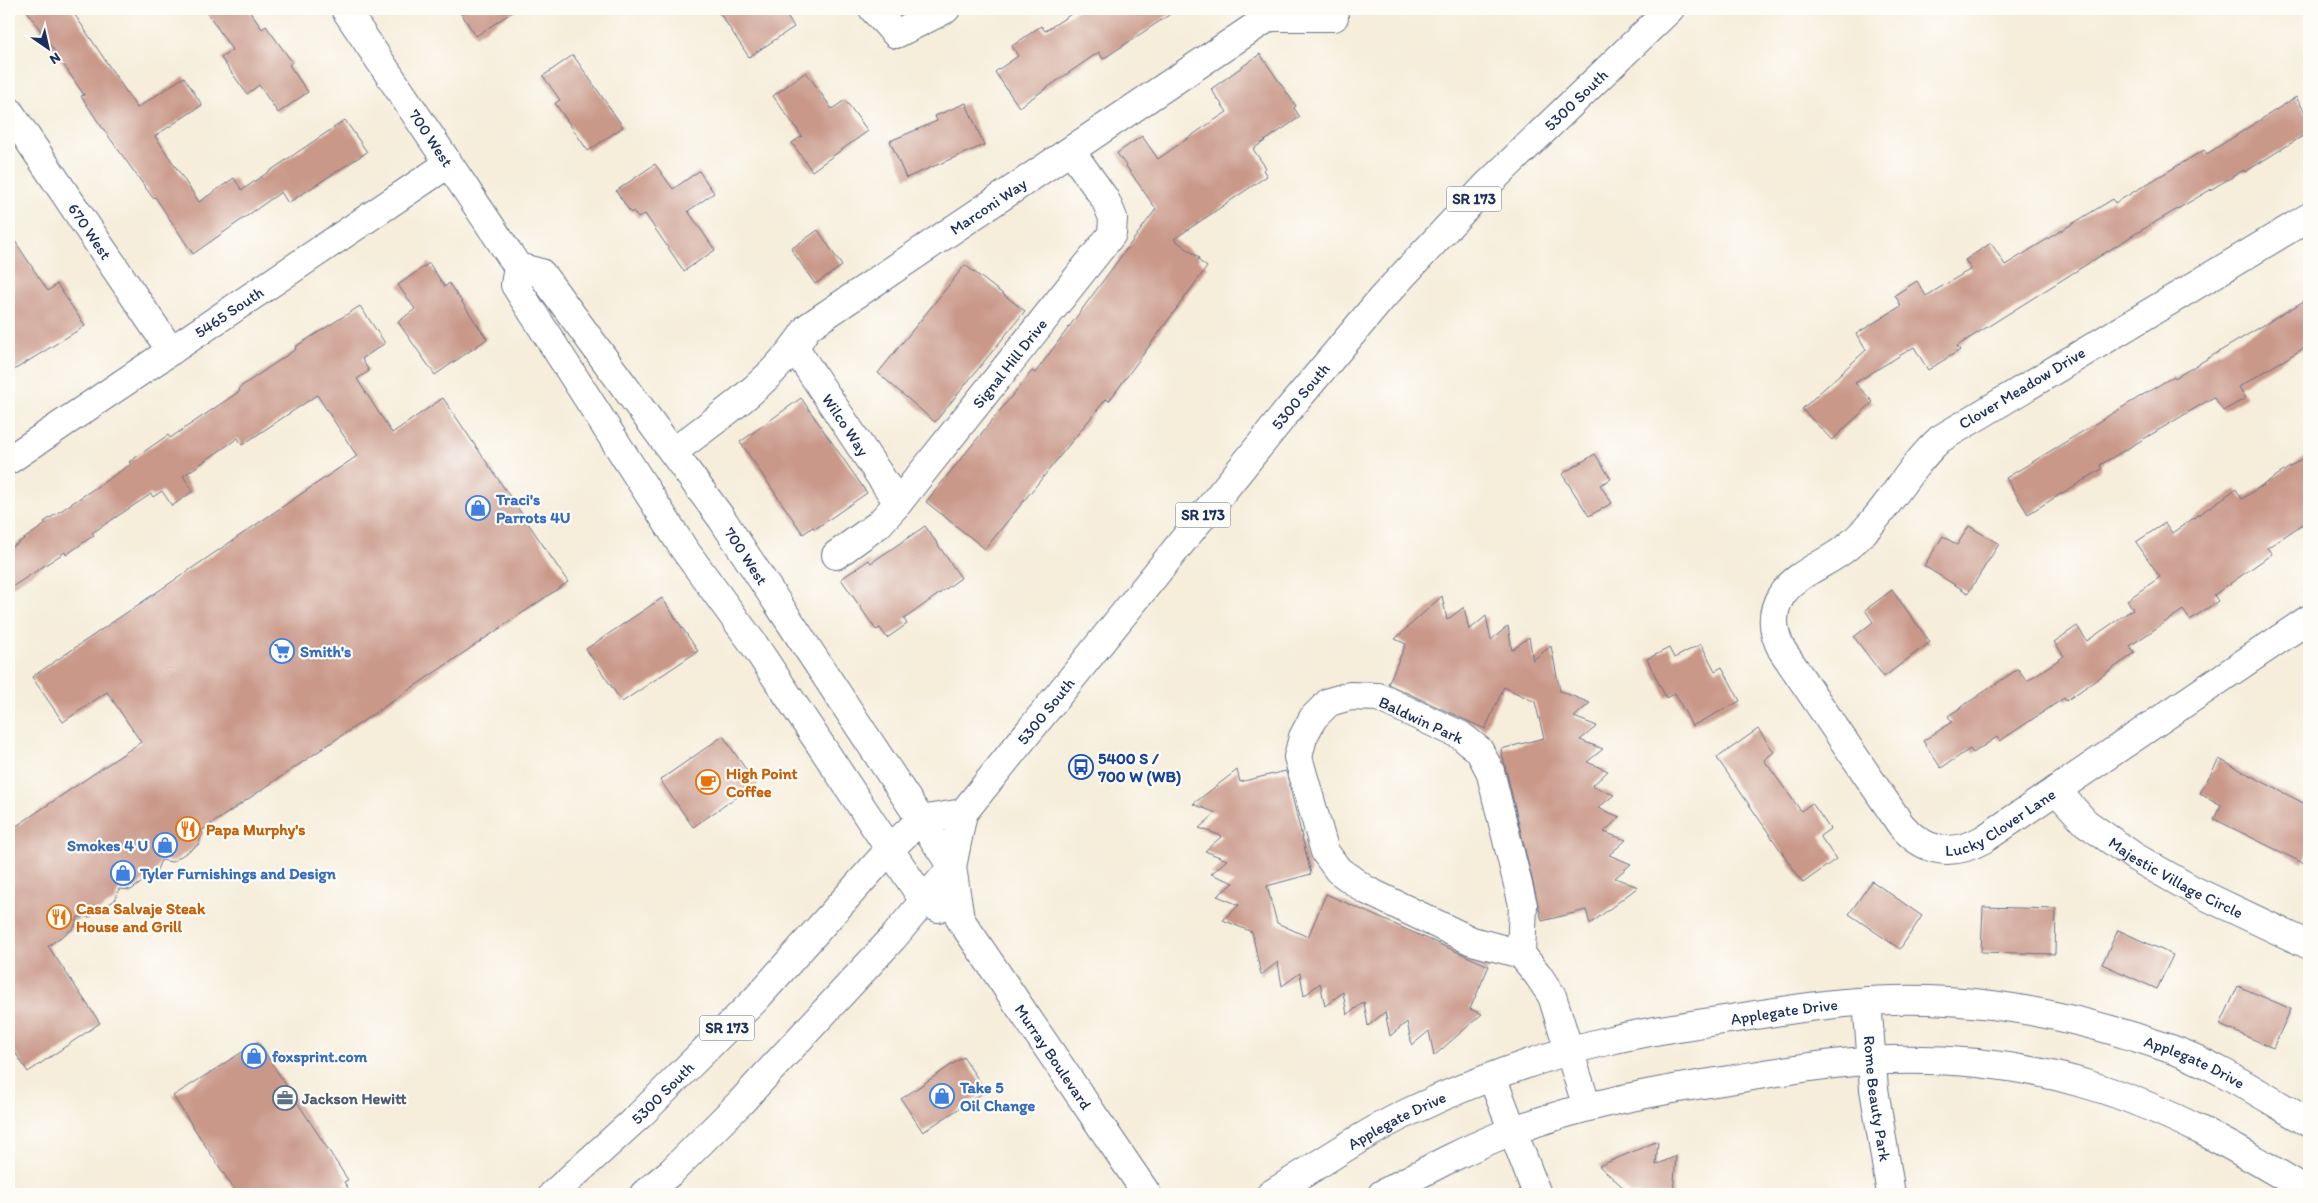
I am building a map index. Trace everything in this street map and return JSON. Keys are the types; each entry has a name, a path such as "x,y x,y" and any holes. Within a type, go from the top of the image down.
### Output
{"street":[{"name":"700 West","path":"345,9 518,267 541,272 722,518 952,867"},
{"path":"873,9 896,34 946,9"},
{"name":"5300 South","path":"644,1194 671,1172 740,1103 893,938 924,901 952,867 963,813 1294,403 1382,298 1487,185 1670,9"},
{"name":"Marconi Way","path":"673,452 730,409 770,374 795,348 808,327 1269,17 1334,17"},
{"name":"670 West","path":"9,112 171,351"},
{"name":"Signal Hill Drive","path":"836,555 879,524 898,503 1112,234 1113,218 1105,200 1071,151"},
{"name":"5465 South","path":"9,460 448,164"},
{"name":"Clover Meadow Drive","path":"1776,606 1785,590 1793,583 1841,552 1866,531 1887,506 1918,461 1940,439 2309,217"},
{"path":"518,267 515,285 575,381 684,549 755,646 890,850"},
{"name":"Wilco Way","path":"795,348 898,503"},
{"name":"Lucky Clover Lane","path":"1776,606 1774,625 1782,650 1901,825 1917,840 1936,848 1962,849 1984,839 2309,619"},
{"name":"Baldwin Park","path":"1350,696 1378,697 1460,735 1479,750 1490,772 1523,905 1521,954 1472,941 1366,890 1338,870 1326,852 1298,757 1303,737 1313,718 1329,702 1350,696"},
{"name":"Majestic Village Circle","path":"2056,790 2086,823 2135,856 2193,890 2309,944"},
{"path":"920,820 963,813"},
{"name":"5300 South","path":"552,1194 640,1115 755,1000 890,850 920,820"},
{"name":"Murray Boulevard","path":"890,850 924,901 960,919"},
{"name":"Murray Boulevard","path":"952,867 960,919 1147,1194"},
{"path":"1521,954 1538,974 1552,996 1587,1107"},
{"name":"Applegate Drive","path":"1272,1194 1373,1131 1413,1110 1492,1077 1570,1051 1607,1041 1688,1025 1794,1009 1867,1001 1946,1000 2046,1013 2084,1022 2169,1048 2196,1060 2309,1124"},
{"name":"Rome Beauty Park","path":"1867,1001 1872,1061 1891,1194"},
{"path":"1382,1194 1466,1151 1514,1130 1587,1107 1677,1088 1823,1065 1872,1061 1943,1061 1994,1065 2086,1084 2176,1117 2238,1149 2309,1192"},
{"path":"1492,1077 1514,1130 1537,1194"}],"building":[{"path":"26,9 71,9 137,108 184,77 202,105 155,136 199,202 234,178 242,190 345,120 367,152 288,203 281,192 193,254 155,197 153,198 99,123 81,96 84,95"},
{"path":"205,9 248,9 262,29 266,26 292,62 289,65 308,92 278,113 259,85 247,94 221,58 232,50"},
{"path":"458,9 517,9 476,36"},
{"path":"717,9 782,9 794,27 749,57"},
{"path":"1079,9 1178,9 1103,59 1099,52 1019,107 995,72 1018,56 1012,46 1041,26 1045,31"},
{"path":"1260,54 1296,106 1294,108 1300,117 1253,149 1266,168 1263,170 1267,176 1174,239 1199,258 1198,260 1207,267 1109,401 1106,399 985,549 926,502 1032,371 1035,373 1156,209 1117,153 1142,136 1158,159 1227,112 1211,89"},
{"path":"573,55 623,127 588,151 555,103 560,100 543,76"},
{"path":"806,72 832,109 845,100 868,131 812,171 792,143 802,136 773,96"},
{"path":"2296,97 2309,119 2309,132 2245,172 2244,170 2135,234 1957,346 1960,350 1928,370 1914,347 1855,383 1873,402 1832,440 1802,409 1866,350 1856,334 1901,306 1895,295 1917,281 1926,296 1971,269 1965,260 1991,243 2005,265 2113,199 2115,203 2204,150 2207,154"},
{"path":"966,103 984,145 906,178 890,141 937,121 935,116"},
{"path":"655,164 673,189 699,171 714,193 688,211 715,250 684,271 645,214 638,218 633,211 631,213 616,191"},
{"path":"818,230 842,266 815,284 791,249"},
{"path":"9,232 48,291 57,284 85,326 9,373"},
{"path":"429,263 445,287 449,283 487,339 435,375 398,322 415,309 398,285"},
{"path":"965,265 1025,311 935,422 878,373"},
{"path":"2309,298 2309,345 2239,387 2246,398 2223,411 2214,397 2100,465 2102,469 2028,514 2006,478 2174,376 2175,378"},
{"path":"360,306 385,343 362,359 369,371 357,379 392,433 443,398 568,582 201,831 203,833 198,845 172,862 161,860 156,872 131,890 119,889 115,900 90,917 78,917 74,928 48,946 100,1023 28,1072 9,1043 9,831 141,742 107,692 63,722 32,677 357,456 317,395 242,445 238,438 183,476 193,491 172,506 162,491 153,497 151,494 92,533 94,535 66,555 65,552 9,589 9,549 46,524 44,522 131,464 129,462 168,435 170,438 240,391 239,388 296,349 295,347"},
{"path":"801,398 867,493 815,529 813,527 803,534 740,442"},
{"path":"1595,454 1611,479 1600,485 1612,503 1589,516 1562,474"},
{"path":"2309,454 2309,520 2267,548 2272,554 2214,595 2218,601 2190,620 2183,610 2130,646 2135,653 2066,701 2064,698 2000,741 1997,737 1973,753 1970,749 1941,768 1923,741 1952,722 1948,716 2018,669 2027,681 2064,656 2054,642 2077,626 2087,641 2133,609 2127,600 2160,577 2136,542 2165,523 2172,533 2236,489 2242,499"},
{"path":"925,526 961,578 904,619 907,624 887,638 880,628 876,630 841,579 869,560 871,563"},
{"path":"1969,526 1999,544 1968,593 1924,566 1943,536 1957,545"},
{"path":"1892,590 1930,642 1884,677 1854,637 1873,622 1865,610"},
{"path":"1442,596 1447,620 1464,607 1469,630 1486,616 1491,640 1508,626 1512,650 1529,637 1533,660 1551,646 1560,691 1590,703 1574,717 1597,726 1580,740 1603,749 1587,762 1608,771 1592,786 1614,795 1598,808 1620,817 1604,832 1626,840 1609,855 1631,864 1615,878 1638,887 1590,924 1586,910 1542,921 1501,749 1544,738 1535,702 1504,687 1485,729 1388,684 1406,644 1395,639"},
{"path":"662,598 698,651 622,702 586,649"},
{"path":"1701,644 1715,671 1722,667 1740,701 1692,726 1675,693 1666,698 1647,659 1669,648 1674,658"},
{"path":"1758,729 1774,752 1764,760 1801,811 1812,803 1830,829 1820,836 1836,859 1803,883 1717,758"},
{"name":"High Point Coffee","path":"723,736 756,784 693,827 660,780"},
{"path":"2219,759 2309,806 2309,850 2303,863 2214,819 2221,805 2200,793"},
{"path":"1237,770 1240,782 1286,771 1311,874 1267,886 1277,923 1308,937 1326,894 1489,966 1470,1009 1482,1014 1434,1056 1429,1031 1412,1045 1407,1022 1390,1036 1385,1012 1368,1026 1364,1002 1347,1015 1343,992 1325,1006 1320,983 1304,996 1300,973 1282,986 1278,962 1261,975 1252,932 1223,920 1239,905 1217,896 1234,883 1211,874 1227,860 1205,851 1222,836 1199,828 1216,813 1193,804"},
{"path":"1872,881 1922,916 1900,949 1849,914"},
{"path":"1983,907 2056,909 2055,954 1981,952"},
{"path":"2118,930 2173,955 2157,989 2102,964"},
{"path":"2238,986 2291,1009 2273,1048 2220,1025"},
{"path":"258,1042 348,1180 344,1182 352,1194 237,1194 173,1096"},
{"name":"Take 5 Oil Change","path":"963,1057 986,1091 923,1132 901,1099"},
{"path":"1658,1141 1656,1165 1676,1156 1673,1194 1631,1194 1599,1166"}],"place":[{"name":"Traci's Parrots 4U","path":"478,508"},
{"name":"Smith's","path":"282,651"},
{"name":"5400 S / 700 W (WB)","path":"1081,767"},
{"name":"High Point Coffee","path":"708,782"},
{"name":"Papa Murphy's","path":"188,829"},
{"name":"Smokes 4 U","path":"165,845"},
{"name":"Tyler Furnishings and Design","path":"123,873"},
{"name":"Casa Salvaje Steak House and Grill","path":"59,917"},
{"name":"foxsprint.com","path":"254,1056"},
{"name":"Take 5 Oil Change","path":"942,1096"},
{"name":"Jackson Hewitt","path":"285,1098"}]}
